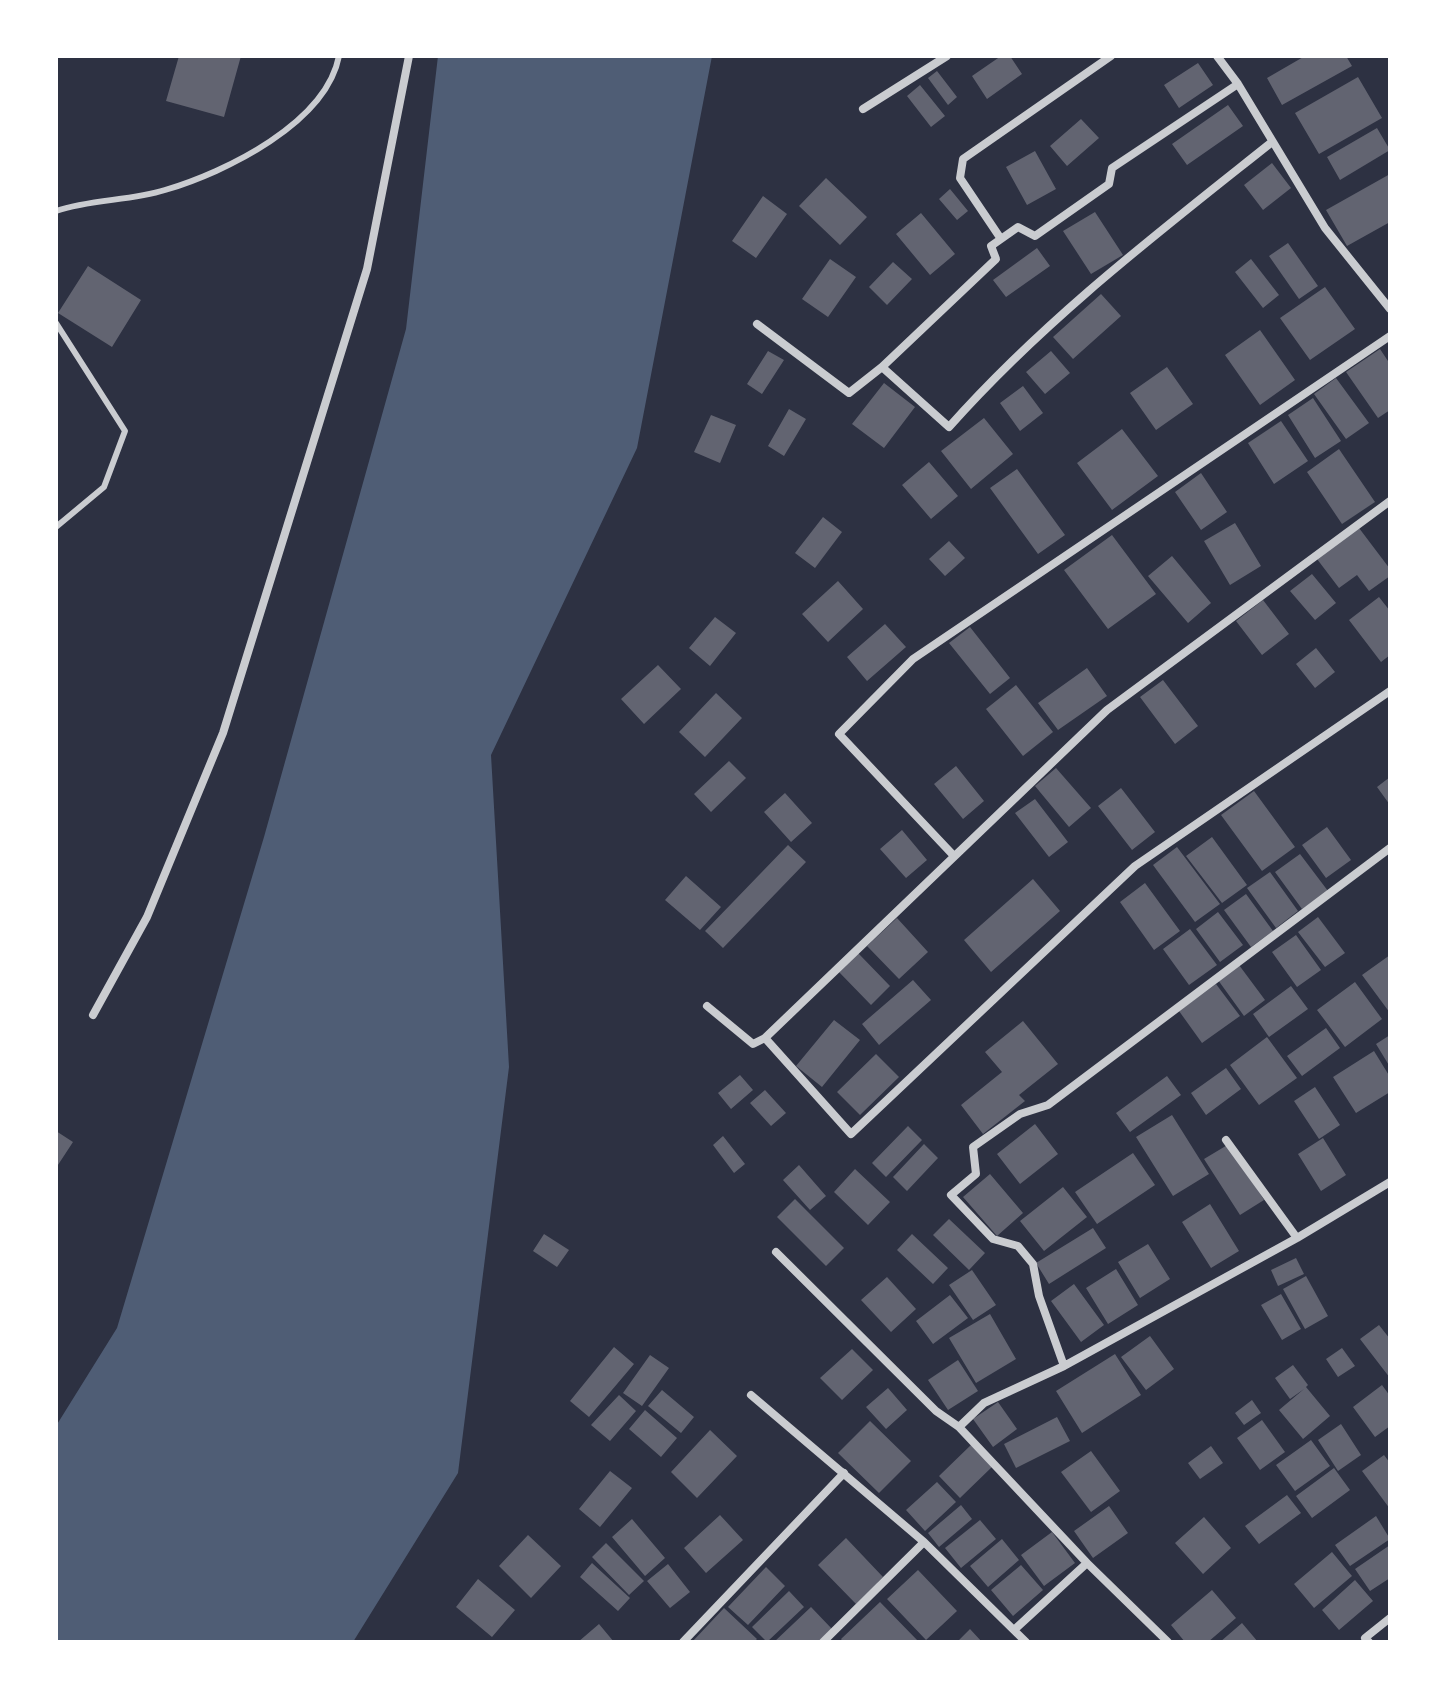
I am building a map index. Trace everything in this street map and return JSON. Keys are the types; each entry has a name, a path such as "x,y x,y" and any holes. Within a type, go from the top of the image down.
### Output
{"street":[{"path":"93,1015 147,917 223,733 367,269 409,56"},
{"path":"863,109 947,56"},
{"path":"1001,239 960,178 963,159 1111,56"},
{"path":"1217,56 1238,84 1325,228 1390,309"},
{"path":"757,324 849,393 882,367 996,259 991,246 1018,227 1035,236 1109,184 1112,168 1238,84"},
{"path":"882,367 949,427 979,393 1092,285 1272,142"},
{"path":"954,856 839,734 913,659 1390,336"},
{"path":"707,1006 753,1044 765,1038 1107,710 1390,501"},
{"path":"765,1038 851,1134 1135,866 1390,691"},
{"path":"1064,1366 1039,1296 1033,1264 1018,1246 993,1239 951,1195 976,1174 973,1147 1020,1114 1048,1105 1390,848"},
{"path":"1226,1140 1297,1238"},
{"path":"959,1427 984,1403 1064,1366 1297,1238 1390,1182"},
{"path":"776,1252 936,1411 959,1427 1087,1563 1168,1642"},
{"path":"751,1395 924,1542 1026,1642"},
{"path":"683,1642 844,1473"},
{"path":"823,1642 924,1542"},
{"path":"1014,1630 1087,1563"},
{"path":"1369,1642 1365,1638 1390,1618"}],"lane":[{"path":"56,211 164,191 220,171 252,153 314,106 336,70 339,56"},
{"path":"56,323 125,431 104,487 56,527"},
{"path":"56,341 67,340"}],"water":[{"path":"438,56 712,56 637,448 491,755 509,1067 458,1473 353,1642 56,1642 56,1426 117,1328 264,837 406,329"}],"building":[{"path":"179,56 241,56 224,117 166,101"},
{"path":"1001,56 1010,56 1022,74 987,99 972,76"},
{"path":"1305,56 1346,56 1352,66 1282,105 1267,78"},
{"path":"1198,63 1213,85 1179,108 1164,85"},
{"path":"937,71 957,97 948,105 928,78"},
{"path":"1358,77 1382,118 1319,154 1295,113"},
{"path":"920,85 945,116 931,127 907,96"},
{"path":"1228,105 1243,126 1187,165 1172,144"},
{"path":"1081,119 1099,138 1067,166 1050,146"},
{"path":"1377,128 1390,150 1340,180 1327,157"},
{"path":"1035,151 1056,189 1027,205 1006,167"},
{"path":"1272,163 1291,188 1263,210 1244,185"},
{"path":"1390,174 1390,222 1347,246 1326,210"},
{"path":"826,178 867,217 840,245 799,206"},
{"path":"950,189 968,211 957,220 939,199"},
{"path":"763,196 787,214 756,258 732,241"},
{"path":"1095,212 1123,255 1091,274 1063,231"},
{"path":"921,213 955,254 930,275 896,234"},
{"path":"1288,243 1318,286 1299,299 1269,256"},
{"path":"1037,248 1050,266 1006,297 993,280"},
{"path":"830,259 856,277 828,317 802,299"},
{"path":"1251,259 1279,295 1263,308 1235,272"},
{"path":"893,262 912,279 887,305 869,287"},
{"path":"88,266 141,300 112,347 58,313"},
{"path":"1325,287 1355,329 1310,360 1280,318"},
{"path":"1101,294 1121,316 1073,359 1053,337"},
{"path":"1260,330 1295,380 1260,405 1225,355"},
{"path":"1380,349 1390,364 1390,410 1378,418 1346,372"},
{"path":"768,351 784,360 762,394 747,384"},
{"path":"1051,351 1070,373 1045,394 1026,372"},
{"path":"1167,367 1193,404 1156,430 1130,393"},
{"path":"1336,378 1369,423 1346,439 1314,394"},
{"path":"884,383 915,407 884,448 852,424"},
{"path":"1023,386 1043,413 1020,431 1000,403"},
{"path":"1313,398 1341,441 1315,458 1288,415"},
{"path":"789,409 806,419 784,456 768,446"},
{"path":"711,415 736,425 720,463 694,452"},
{"path":"984,418 1013,454 971,489 941,451"},
{"path":"1281,421 1308,461 1274,484 1248,443"},
{"path":"1122,429 1158,476 1112,510 1077,463"},
{"path":"1339,449 1375,502 1342,524 1307,472"},
{"path":"929,462 958,496 931,519 902,485"},
{"path":"1017,469 1065,535 1038,554 990,488"},
{"path":"1201,473 1227,512 1201,530 1175,492"},
{"path":"823,517 842,532 815,568 795,553"},
{"path":"1235,523 1261,566 1230,585 1204,541"},
{"path":"1359,528 1390,569 1390,576 1369,591 1357,575 1339,588 1317,559"},
{"path":"1112,535 1156,594 1108,629 1064,570"},
{"path":"949,541 965,558 945,576 929,559"},
{"path":"1172,556 1211,603 1188,623 1148,576"},
{"path":"1312,574 1336,603 1315,620 1290,591"},
{"path":"838,581 863,609 828,642 802,614"},
{"path":"1379,597 1390,611 1390,655 1381,662 1349,620"},
{"path":"1263,600 1289,634 1262,655 1236,621"},
{"path":"715,617 736,633 710,666 689,648"},
{"path":"885,624 906,647 867,681 847,657"},
{"path":"970,627 1010,678 990,694 949,643"},
{"path":"1316,648 1335,672 1315,688 1296,664"},
{"path":"658,665 681,689 644,724 621,699"},
{"path":"1087,668 1107,696 1058,730 1038,703"},
{"path":"1163,680 1198,726 1175,744 1140,697"},
{"path":"1016,685 1053,732 1023,756 986,709"},
{"path":"716,693 742,718 705,757 679,732"},
{"path":"729,761 746,778 711,812 694,794"},
{"path":"956,766 984,801 963,819 934,784"},
{"path":"1056,768 1091,808 1069,827 1035,786"},
{"path":"1390,777 1390,805 1377,787"},
{"path":"1121,788 1155,832 1132,850 1098,806"},
{"path":"1254,791 1295,847 1262,871 1221,815"},
{"path":"785,793 812,823 791,842 764,812"},
{"path":"1035,799 1068,842 1049,857 1015,813"},
{"path":"1327,827 1351,860 1326,878 1302,845"},
{"path":"902,830 927,860 906,878 880,849"},
{"path":"1212,837 1247,885 1222,903 1186,856"},
{"path":"788,845 806,862 723,948 705,931"},
{"path":"1177,847 1220,904 1195,922 1153,865"},
{"path":"1300,854 1328,891 1302,909 1275,872"},
{"path":"1270,872 1298,911 1276,928 1247,888"},
{"path":"686,876 721,907 700,930 665,900"},
{"path":"1033,879 1060,911 991,972 964,940"},
{"path":"1145,883 1180,931 1154,950 1120,902"},
{"path":"1246,894 1273,931 1251,947 1224,910"},
{"path":"1218,912 1243,945 1220,962 1196,929"},
{"path":"1318,917 1345,953 1325,967 1298,932"},
{"path":"897,918 928,952 899,979 867,946"},
{"path":"1190,929 1217,965 1189,985 1163,949"},
{"path":"1296,935 1321,970 1297,987 1272,952"},
{"path":"858,953 890,986 871,1005 838,971"},
{"path":"1390,955 1390,1013 1362,975"},
{"path":"1239,965 1265,1000 1244,1016 1218,980"},
{"path":"913,980 931,1000 879,1045 862,1024"},
{"path":"1355,982 1382,1019 1345,1047 1317,1010"},
{"path":"1216,984 1240,1016 1202,1043 1179,1011"},
{"path":"1291,986 1308,1009 1269,1037 1253,1014"},
{"path":"834,1020 860,1040 822,1087 796,1066"},
{"path":"1023,1021 1058,1064 1019,1095 1025,1101 983,1134 961,1105 1002,1072 985,1052"},
{"path":"1326,1028 1340,1048 1302,1076 1287,1056"},
{"path":"1390,1035 1390,1067 1376,1044"},
{"path":"1267,1037 1297,1078 1259,1105 1230,1065"},
{"path":"1374,1051 1390,1077 1390,1092 1356,1113 1333,1077"},
{"path":"876,1054 899,1077 860,1115 837,1092"},
{"path":"1226,1068 1241,1089 1206,1115 1191,1093"},
{"path":"740,1075 753,1090 731,1109 718,1093"},
{"path":"1167,1076 1181,1095 1130,1132 1116,1113"},
{"path":"1315,1087 1340,1125 1319,1139 1294,1101"},
{"path":"765,1090 786,1113 771,1126 750,1103"},
{"path":"1172,1115 1209,1174 1173,1196 1136,1137"},
{"path":"1035,1124 1058,1154 1020,1184 997,1154"},
{"path":"908,1126 922,1140 886,1177 872,1163"},
{"path":"56,1131 73,1142 56,1168"},
{"path":"723,1136 745,1164 734,1173 713,1145"},
{"path":"1323,1138 1346,1175 1321,1191 1298,1154"},
{"path":"924,1144 938,1158 907,1191 893,1177"},
{"path":"1229,1144 1264,1200 1240,1215 1204,1159"},
{"path":"1133,1153 1155,1185 1097,1224 1075,1192"},
{"path":"799,1165 826,1196 810,1210 783,1180"},
{"path":"855,1169 890,1202 868,1225 834,1192"},
{"path":"990,1174 1023,1213 997,1236 963,1197"},
{"path":"1063,1187 1087,1217 1044,1251 1020,1221"},
{"path":"795,1199 844,1248 826,1266 777,1217"},
{"path":"1210,1204 1239,1251 1211,1268 1182,1222"},
{"path":"949,1219 985,1253 969,1270 933,1235"},
{"path":"1093,1228 1106,1248 1049,1284 1036,1263"},
{"path":"544,1234 569,1250 557,1267 533,1251"},
{"path":"912,1234 948,1268 933,1284 897,1250"},
{"path":"1148,1244 1170,1279 1140,1298 1118,1262"},
{"path":"1296,1258 1304,1274 1278,1286 1271,1270"},
{"path":"1116,1269 1138,1305 1108,1324 1086,1288"},
{"path":"972,1270 996,1305 973,1320 949,1285"},
{"path":"1306,1276 1328,1316 1305,1329 1283,1289"},
{"path":"887,1277 916,1309 891,1332 861,1300"},
{"path":"1074,1284 1104,1325 1081,1342 1051,1301"},
{"path":"1281,1294 1301,1329 1282,1340 1261,1305"},
{"path":"950,1295 968,1318 933,1344 916,1321"},
{"path":"990,1314 1016,1359 976,1383 949,1338"},
{"path":"1379,1325 1390,1339 1390,1378 1360,1339"},
{"path":"1150,1336 1174,1369 1146,1390 1121,1357"},
{"path":"614,1347 634,1364 589,1417 570,1401"},
{"path":"1342,1348 1355,1366 1338,1377 1326,1359"},
{"path":"852,1349 873,1370 842,1400 820,1378"},
{"path":"1115,1354 1141,1395 1082,1433 1056,1391"},
{"path":"650,1355 669,1368 642,1406 623,1393"},
{"path":"958,1360 978,1391 948,1410 928,1380"},
{"path":"1293,1365 1330,1416 1303,1439 1279,1410 1304,1389 1290,1399 1275,1378"},
{"path":"1382,1385 1390,1396 1390,1426 1375,1437 1353,1407"},
{"path":"888,1388 907,1410 886,1429 866,1407"},
{"path":"662,1390 694,1417 681,1433 648,1406"},
{"path":"619,1395 636,1411 610,1441 591,1425"},
{"path":"1252,1400 1261,1413 1244,1425 1235,1413"},
{"path":"998,1402 1017,1429 993,1447 973,1419"},
{"path":"645,1410 677,1438 661,1457 629,1429"},
{"path":"1057,1417 1070,1441 1016,1468 1004,1444"},
{"path":"1262,1420 1285,1452 1260,1470 1237,1438"},
{"path":"870,1421 911,1461 879,1493 838,1453"},
{"path":"1341,1424 1361,1455 1338,1471 1318,1440"},
{"path":"710,1430 737,1456 697,1498 671,1472"},
{"path":"1311,1440 1330,1466 1295,1491 1276,1465"},
{"path":"973,1443 994,1465 960,1498 939,1476"},
{"path":"1211,1446 1223,1463 1200,1479 1188,1463"},
{"path":"1091,1451 1120,1491 1091,1512 1061,1472"},
{"path":"1384,1455 1390,1463 1390,1509 1362,1471"},
{"path":"1334,1468 1350,1490 1312,1518 1296,1496"},
{"path":"610,1471 632,1488 600,1527 579,1509"},
{"path":"937,1482 956,1502 925,1531 906,1510"},
{"path":"1287,1495 1301,1513 1259,1544 1245,1526"},
{"path":"961,1505 972,1519 939,1547 928,1533"},
{"path":"1109,1506 1128,1533 1093,1558 1074,1531"},
{"path":"720,1515 743,1540 706,1573 684,1548"},
{"path":"1376,1516 1390,1539 1350,1566 1335,1545"},
{"path":"1204,1517 1231,1548 1203,1574 1175,1543"},
{"path":"632,1519 665,1558 645,1576 612,1537"},
{"path":"980,1520 996,1539 961,1568 945,1548"},
{"path":"1052,1532 1075,1563 1044,1586 1021,1555"},
{"path":"528,1535 561,1566 531,1598 499,1566"},
{"path":"846,1538 883,1577 856,1604 818,1565"},
{"path":"1002,1539 1019,1560 988,1587 970,1566"},
{"path":"606,1543 644,1581 629,1595 592,1557"},
{"path":"1390,1545 1390,1578 1370,1591 1355,1569"},
{"path":"1332,1552 1352,1576 1314,1608 1294,1584"},
{"path":"592,1563 630,1598 618,1611 580,1577"},
{"path":"668,1564 690,1592 670,1608 647,1581"},
{"path":"1021,1565 1043,1590 1013,1616 991,1590"},
{"path":"766,1567 785,1586 748,1625 728,1607"},
{"path":"918,1570 957,1611 926,1640 887,1599"},
{"path":"478,1579 515,1610 492,1637 456,1607"},
{"path":"1355,1580 1373,1601 1339,1630 1322,1610"},
{"path":"1212,1590 1236,1618 1208,1642 1185,1642 1171,1625"},
{"path":"789,1591 804,1607 767,1642 752,1627"},
{"path":"880,1602 919,1642 843,1642 841,1639"},
{"path":"811,1607 832,1629 818,1642 774,1642"},
{"path":"724,1608 757,1639 754,1642 692,1642"},
{"path":"1242,1623 1258,1642 1220,1642"},
{"path":"599,1624 614,1642 578,1642"},
{"path":"970,1629 982,1642 957,1642"}]}
